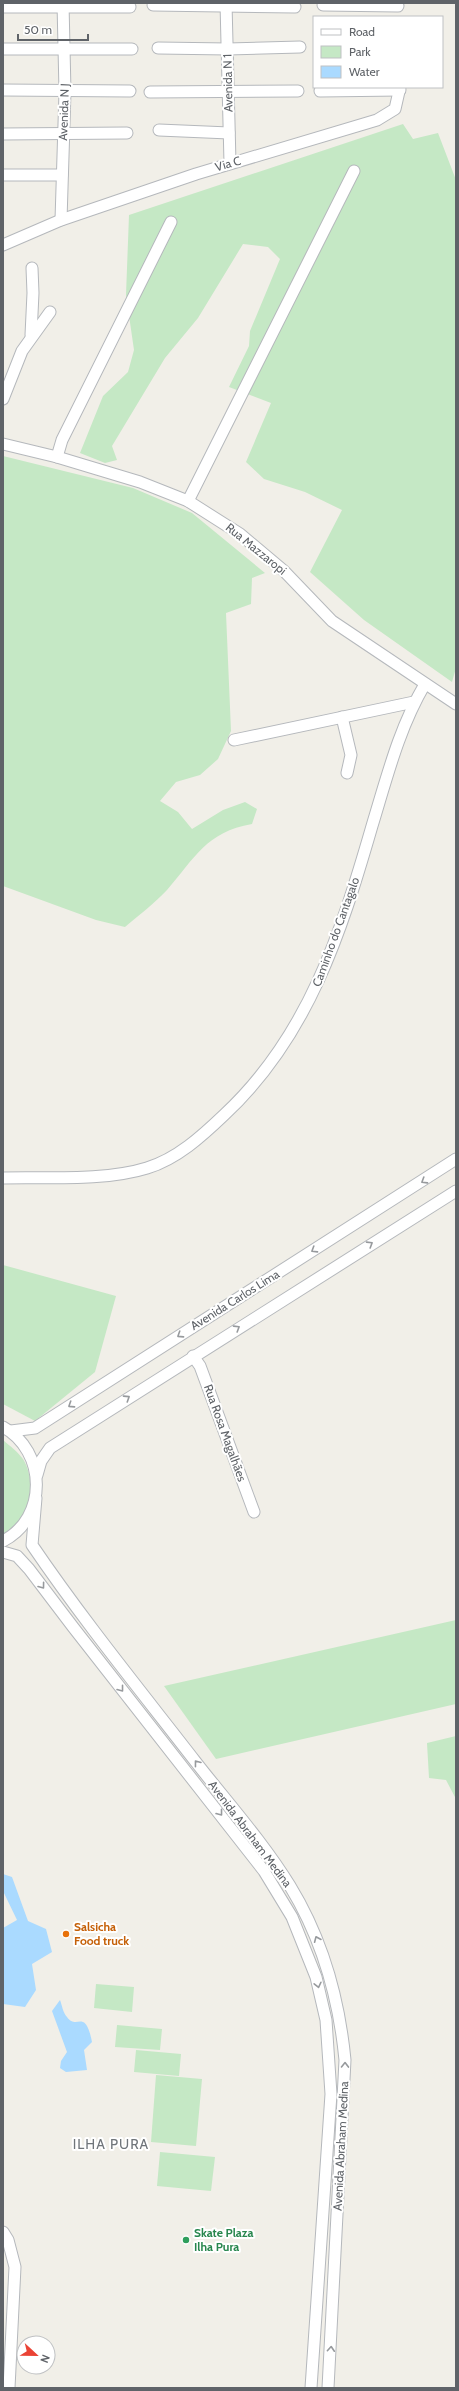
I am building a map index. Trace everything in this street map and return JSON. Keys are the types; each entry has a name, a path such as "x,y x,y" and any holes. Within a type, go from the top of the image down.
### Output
{"street":[{"path":"3,7 63,5 130,7"},
{"name":"Avenida N J","path":"61,220 62,134 65,92 63,5"},
{"path":"153,5 295,6"},
{"name":"Avenida N 1","path":"226,5 230,163"},
{"path":"323,5 398,9"},
{"path":"158,48 228,49 300,47"},
{"path":"3,49 132,49"},
{"path":"320,91 400,88"},
{"name":"Via C","path":"3,245 61,220 230,163 377,120 395,109 400,88"},
{"path":"3,90 65,92 130,91"},
{"path":"150,92 229,90 298,91"},
{"path":"159,130 229,133"},
{"path":"3,134 127,133"},
{"path":"188,501 354,172"},
{"path":"3,175 62,175"},
{"path":"57,457 62,440 171,222"},
{"path":"31,335 33,293 32,268"},
{"path":"3,399 22,351 31,335 50,312"},
{"name":"Rua Mazzaropi","path":"3,444 57,457 148,485 188,501 240,534 284,571 332,621 456,704"},
{"name":"Caminho do Cantagalo","path":"3,1178 107,1175 148,1168 170,1158 206,1132 239,1101 264,1073 289,1038 319,983 372,828 392,757 414,702 425,684"},
{"path":"234,740 414,702"},
{"path":"342,717 351,755 347,773"},
{"name":"Avenida Carlos Lima","path":"7,1429 35,1428 456,1159"},
{"name":"Avenida Carlos Lima","path":"37,1475 41,1461 50,1448 193,1356 456,1191"},
{"name":"Rua Rosa Magalhães","path":"193,1356 200,1366 254,1512"},
{"path":"7,1429 23,1444 32,1458 37,1475"},
{"name":"Avenida Abraham Medina","path":"37,1475 32,1545 114,1656 290,1886 316,1936 330,1977 342,2032 345,2060 328,2388"},
{"path":"3,1541 20,1529 28,1517 36,1498"},
{"name":"Avenida Abraham Medina","path":"3,1552 17,1556 29,1569 247,1848 283,1900 316,1977 326,2020 331,2094 311,2388"},
{"path":"326,2166 331,2172 338,2171 340,2168"},
{"path":"324,2187 333,2183 339,2188"},
{"path":"3,2232 8,2240 15,2267 9,2388"}],"green space":[{"path":"403,124 413,139 438,133 456,180 456,668 452,682 364,620 310,572 342,510 305,492 264,479 246,462 271,403 229,387 249,346 250,331 280,259 268,247 243,244 198,318 165,358 112,446 117,460 105,463 80,453 103,396 128,372 134,350 126,295 129,215"},
{"path":"3,456 133,488 192,513 265,573 252,578 251,604 226,613 231,731 218,759 200,775 176,782 160,801 178,812 192,829 223,810 245,802 257,809 252,824 223,833 212,840 194,857 162,895 125,927 96,920 3,886"},
{"path":"3,1265 116,1296 95,1372 35,1421 3,1404"},
{"path":"3,1440 23,1459 28,1469 30,1490 25,1511 19,1521 3,1534"},
{"path":"456,1620 456,1704 216,1759 164,1686"},
{"path":"456,1736 456,1799 446,1780 429,1778 427,1743"},
{"path":"96,1984 134,1987 132,2012 94,2008"},
{"path":"117,2025 162,2029 160,2050 115,2047"},
{"path":"136,2050 181,2054 179,2076 134,2072"},
{"path":"156,2075 202,2079 196,2146 151,2142"},
{"path":"160,2152 215,2157 211,2191 157,2186"}],"water":[{"path":"3,1874 12,1877 28,1921 46,1929 52,1952 32,1964 36,1990 25,2007 3,2004 3,1928 17,1920 3,1891"},
{"path":"60,2000 67,2017 71,2021 84,2022 87,2025 92,2042 84,2050 87,2070 66,2072 60,2068 61,2061 67,2052 52,2011"}],"place":[{"name":"Salsicha Food truck","path":"66,1934"},
{"name":"Skate Plaza Ilha Pura","path":"186,2240"}],"district":[{"name":"ILHA PURA","path":"111,2144"}]}
